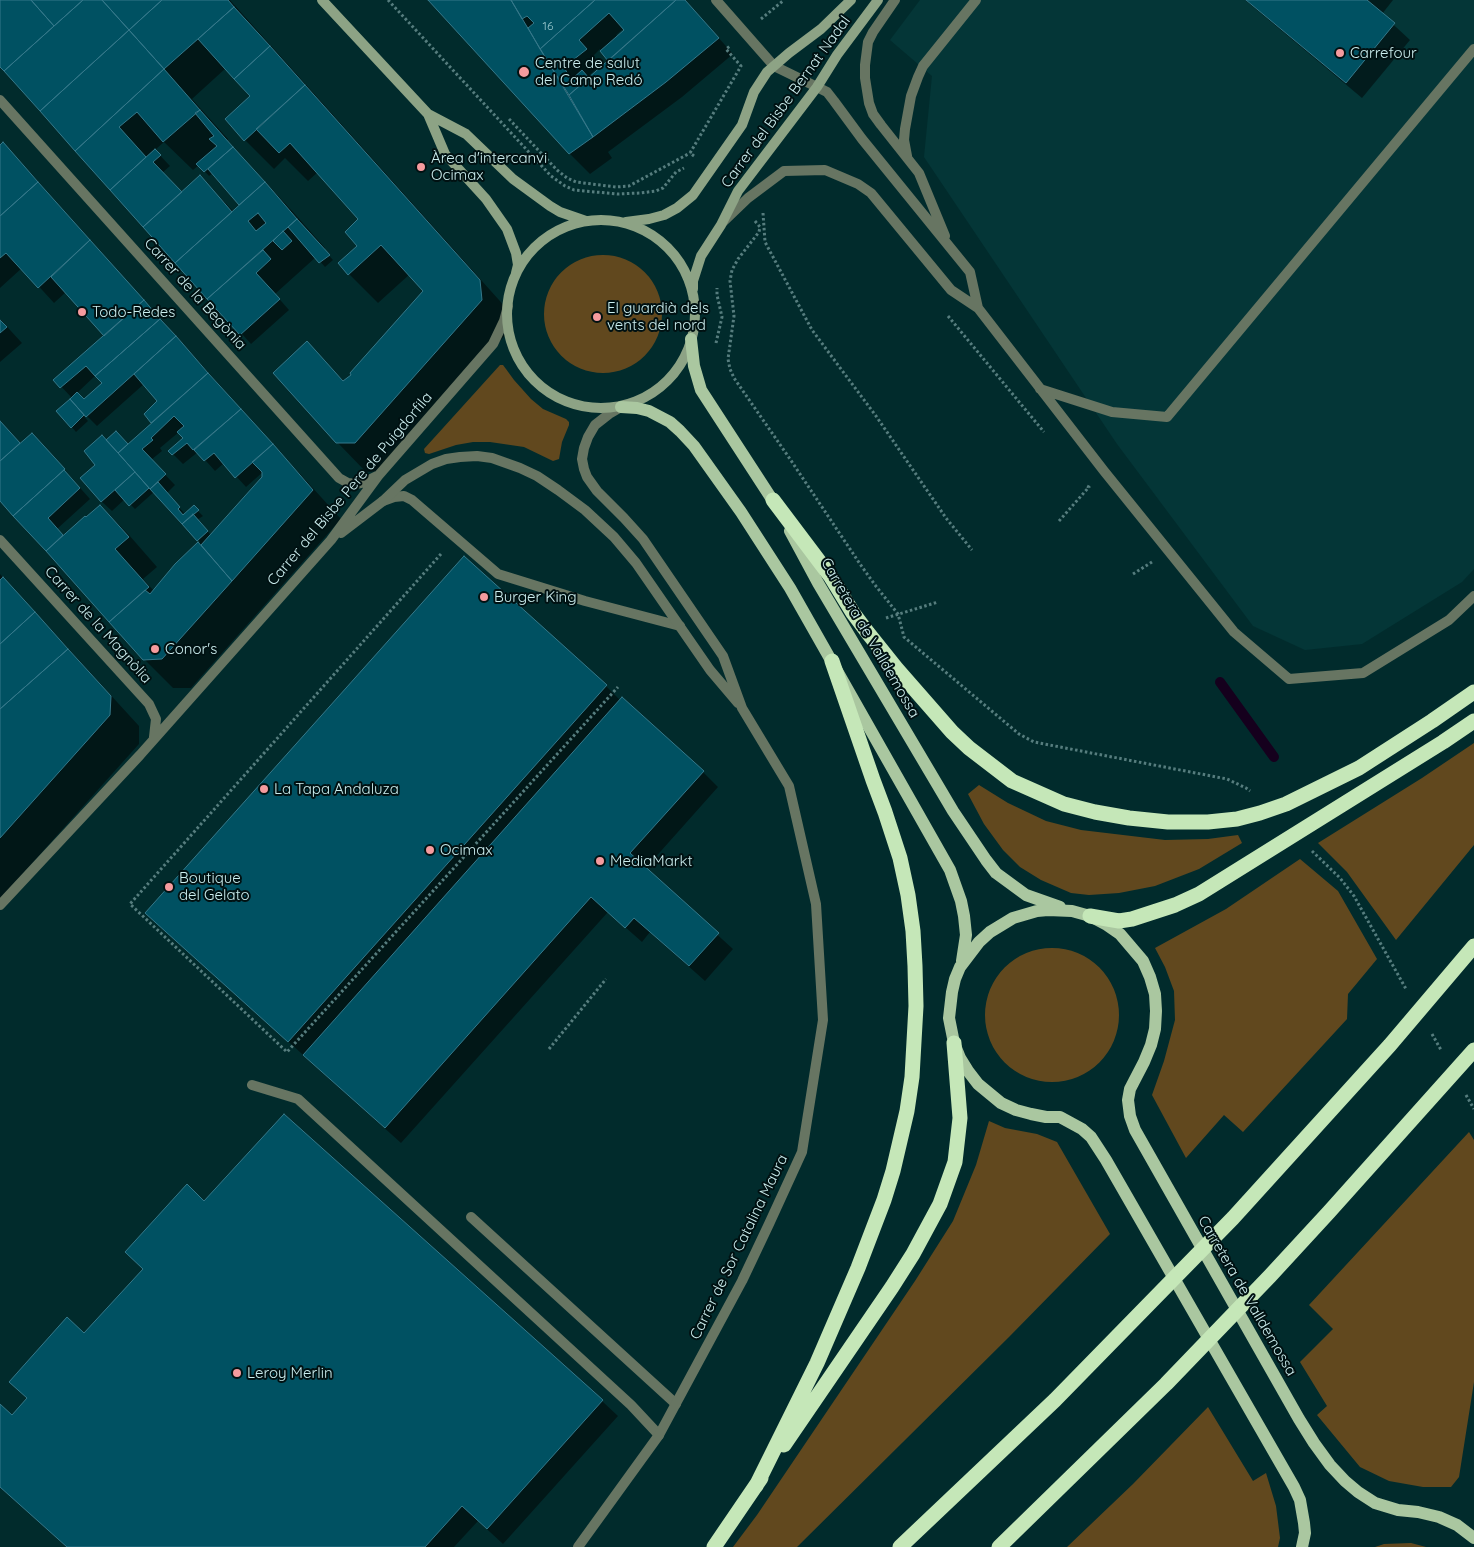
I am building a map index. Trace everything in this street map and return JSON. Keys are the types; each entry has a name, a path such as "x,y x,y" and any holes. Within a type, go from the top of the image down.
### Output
{"highway":[{"path":"773,500 831,577 868,634 952,732 969,748 1012,781 1064,804 1104,814 1168,822 1208,822 1260,814 1286,804 1359,768 1474,692"},
{"path":"756,1486 817,1363 858,1268 884,1200 907,1111 912,1077 916,1006 913,931 908,895 900,858 832,661"},
{"path":"1090,916 1119,921 1132,919 1175,905 1199,894 1474,721"},
{"path":"900,1547 1048,1406 1233,1218 1390,1045 1474,946"},
{"path":"714,1547 892,1287 913,1254 940,1204 955,1162 960,1118 954,1043"},
{"path":"998,1547 1166,1384 1270,1276 1474,1050"}],"main road":[{"path":"322,0 428,114 466,134 513,179 550,206 586,222"},
{"name":"Carrer del Bisbe Bernat Nadal","path":"618,222 649,219 664,215 677,208 693,195 742,125 754,92 760,82 774,66 821,29 851,0"},
{"name":"Carrer del Bisbe Bernat Nadal","path":"721,225 738,191 817,87 837,55 878,0"},
{"path":"428,114 445,154 486,199 507,229 516,253 518,265 510,291 508,306 510,338 521,364 541,386 561,398 582,406 608,409 621,407 637,408 658,415 680,431 694,446 741,512 790,588 950,870 962,908 966,935 960,968"},
{"path":"515,277 531,251 556,232 570,225 602,220 618,222 648,232 673,252 688,280 693,294"},
{"path":"621,407 641,399 666,382 685,357 694,326 693,281 701,256 721,225"},
{"name":"Carretera de Valldemossa","path":"691,339 694,366 701,390 773,500 823,592 953,811 986,860 996,873 1026,895 1090,916 1108,925 1120,934 1143,961 1155,994 1155,1029 1144,1062 1130,1089 1128,1100 1130,1116 1135,1130 1299,1419 1330,1465 1344,1481 1358,1492 1375,1502 1398,1510 1439,1517 1457,1525 1474,1538"},
{"path":"1072,911 1037,911 1012,918 979,942 960,968 955,979 950,1006 954,1043 960,1058 978,1084 1001,1103 1016,1110 1046,1117 1060,1117 1082,1129 1091,1137 1294,1487 1300,1500 1305,1533 1302,1547"}],"street":[{"path":"716,0 774,66 827,92 862,139 970,272 978,308"},
{"path":"895,0 868,42 865,78 869,103 873,114 919,173 950,246"},
{"path":"908,160 904,140 905,129 911,96 918,76 928,60 976,0"},
{"path":"1040,389 1112,412 1167,417 1474,49"},
{"name":"Carrer de la Begònia","path":"0,100 339,478 348,483 356,484 378,476"},
{"path":"721,225 748,198 784,171 825,170 858,184 870,193 951,290 978,308 1104,471 1234,632 1289,679 1364,673 1449,620 1474,596"},
{"name":"Carrer del Bisbe Pere de Puigdorfila","path":"0,905 154,738 331,540 378,476 493,344 504,321 508,306"},
{"name":"Carrer de Sor Catalina Maura","path":"578,1547 659,1436 742,1281 802,1152 822,1020 816,904 789,786 742,708 723,656 643,539 597,491 584,469 582,459 584,448 595,425 621,407"},
{"path":"331,540 383,501 405,480 432,464 460,456 477,456 492,458 520,468 538,476 585,510 614,537 636,563 710,670 742,708"},
{"path":"383,501 404,496 412,500 498,574 585,602 680,626"},
{"name":"Carrer de la Magnòlia","path":"0,540 149,704 156,719 154,738"},
{"path":"252,1085 298,1099 631,1406 659,1436"},
{"path":"471,1217 676,1404"}],"path":[{"path":"388,0 551,176 565,186 574,190 617,194 656,191 663,188 676,172 684,168 690,170 704,181"},
{"path":"509,119 557,170 576,182 629,186 690,153"},
{"path":"750,225 763,208 765,242 812,330 876,416 946,518 972,550"},
{"path":"754,220 760,227 759,232 738,259 732,270 730,281 734,316 728,359 730,369 734,378 874,585 898,614 904,637 1019,734 1034,742 1227,779 1246,788 1251,793"},
{"path":"716,352 716,343 722,317 717,295 717,284"},
{"path":"943,310 1044,433"},
{"path":"1058,520 1088,487 1082,479"},
{"path":"456,538 130,904 288,1052 618,687"},
{"path":"880,613 885,619 938,602"},
{"path":"1317,856 1340,878 1354,896"},
{"path":"549,1049 606,979"}],"shaded area":[{"path":"920,0 1474,0 1474,569 1462,582 1362,644 1305,650 1253,626 1117,444 924,157 932,76 890,40"},
{"path":"603,255 625,260 645,272 657,292 662,314 657,336 645,356 625,368 603,373 581,368 561,356 549,336 544,314 549,292 561,272 581,260"},
{"path":"500,365 503,365 531,399 543,409 569,422 562,442 559,459 553,461 524,447 490,442 473,442 456,445 429,454 425,453 424,449"},
{"path":"1474,743 1474,845 1396,940 1347,872 1318,843"},
{"path":"979,785 1008,803 1046,821 1081,830 1165,840 1208,839 1238,835 1242,843 1199,869 1155,886 1119,893 1089,895 1071,893 1041,880 1020,867 1003,850 984,824 968,794"},
{"path":"1300,859 1338,891 1377,959 1348,994 1347,1019 1243,1132 1224,1115 1186,1158 1152,1095 1164,1061 1175,1020 1174,991 1155,948 1226,909"},
{"path":"1052,948 1078,953 1100,967 1114,989 1119,1015 1114,1041 1100,1063 1078,1077 1052,1082 1026,1077 1004,1063 990,1041 985,1015 990,989 1004,967 1026,953"},
{"path":"989,1121 1005,1128 1037,1134 1057,1142 1110,1234 797,1547 733,1547 757,1515 915,1281 953,1221 976,1165"},
{"path":"1469,1132 1474,1140 1474,1382 1459,1477 1451,1487 1423,1487 1389,1481 1360,1467 1317,1415 1327,1406 1300,1362 1333,1329 1309,1305"},
{"path":"1208,1407 1253,1481 1266,1473 1276,1506 1280,1538 1278,1547 1067,1547 1133,1484"},
{"path":"1411,1543 1426,1547 1375,1547 1384,1544"}],"building":[{"path":"0,0 31,0 54,26 4,71 0,67"},
{"path":"31,0 83,0 54,26"},
{"path":"83,0 102,0 129,30 40,111 4,71"},
{"path":"102,0 162,0 129,30"},
{"path":"162,0 228,0 234,7 164,69 129,30"},
{"name":"Centre de salut del Camp Redó","path":"428,0 511,0 593,137 569,154"},
{"path":"511,0 595,0 540,49 528,28 534,23 527,16 522,19"},
{"path":"595,0 676,0 608,61 600,51 624,30 609,13 579,40 587,49 564,67 571,80 582,70 589,78 569,95 540,49"},
{"path":"676,0 685,0 719,38 666,82 593,137 569,95"},
{"name":"Carrefour","path":"1246,0 1367,0 1395,23 1346,83"},
{"path":"234,7 270,46 234,79 198,39"},
{"path":"129,30 164,69 75,151 40,111"},
{"path":"270,46 305,85 244,141 225,119 250,96 234,79"},
{"path":"164,69 200,110 163,142 137,112 119,127 146,157 110,190 75,151"},
{"path":"305,85 480,280 482,300 355,443 336,443 273,373 307,341 343,381 351,375 350,373 423,291 381,245 348,275 338,263 357,246 345,232 358,219 290,143 279,153 256,129"},
{"path":"200,110 233,147 204,172 196,164 217,146 209,139 214,136 195,113"},
{"path":"3,142 38,182 0,216 0,145"},
{"path":"233,147 265,182 239,205 208,169"},
{"path":"155,149 161,155 153,162 182,192 143,227 110,190"},
{"path":"200,175 232,212 175,263 143,227"},
{"path":"38,182 90,240 38,288 6,253 0,258 0,216"},
{"path":"265,182 297,219 207,299 175,263","holes":["258,213 266,223 256,231 248,221"]},
{"path":"297,219 330,255 319,263 288,227"},
{"path":"283,231 292,241 282,250 273,241"},
{"path":"90,240 144,300 104,336 51,277"},
{"path":"263,250 271,259 256,273 280,299 240,335 207,299"},
{"path":"144,300 160,319 95,376 86,366 60,388 53,380"},
{"path":"160,319 176,336 86,417 70,399 77,392 84,399 102,383 95,376"},
{"path":"0,320 7,327 0,333"},
{"path":"176,336 208,373 151,423 144,414 157,401 134,374"},
{"path":"208,373 241,409 193,450 187,443 172,455 168,451 183,438 177,432 184,426 174,416 151,438 153,440 142,449 166,474 150,489 118,453"},
{"path":"70,399 84,415 71,428 56,411"},
{"path":"241,409 273,444 235,478 214,453 204,461 194,450"},
{"path":"0,421 20,443 0,461"},
{"path":"116,431 128,444 118,453 106,440"},
{"path":"32,433 65,469 13,516 0,501 0,461"},
{"path":"102,435 135,472 101,502 80,478 95,465 84,451"},
{"path":"273,444 313,490 232,581 201,545 262,477 262,472 252,462"},
{"path":"64,470 80,488 48,518 63,535 46,551 13,516"},
{"path":"135,472 149,488 129,506 115,490"},
{"path":"158,482 180,507 178,509 183,515 194,505 199,510 182,524 150,489"},
{"path":"100,505 129,537 115,549 149,587 109,622 46,551"},
{"path":"193,514 208,531 197,541 182,524"},
{"path":"198,542 232,581 162,659 143,660 109,622 145,590 150,594 175,564"},
{"path":"464,556 607,685 288,1042 145,913"},
{"path":"3,577 35,612 0,644 0,580"},
{"path":"35,612 68,649 0,709 0,644"},
{"path":"68,649 111,696 110,715 0,838 0,709"},
{"path":"622,697 704,771 630,853 719,933 689,966 634,918 625,928 591,897 385,1128 303,1055"},
{"path":"284,1114 603,1400 487,1529 462,1506 425,1547 67,1547 0,1487 0,1404 12,1415 27,1398 9,1382 67,1317 84,1333 143,1269 125,1252 187,1184 204,1201"}],"waterway":[{"path":"1220,682 1274,757"}],"place":[{"name":"Carrefour","path":"1340,53"},
{"name":"Centre de salut del Camp Redó","path":"524,72"},
{"name":"Àrea d'intercanvi Ocimax","path":"421,167"},
{"name":"Todo-Redes","path":"82,312"},
{"name":"El guardià dels vents del nord","path":"597,317"},
{"name":"Burger King","path":"484,597"},
{"name":"Conor's","path":"155,649"},
{"name":"La Tapa Andaluza","path":"264,789"},
{"name":"Ocimax","path":"430,850"},
{"name":"MediaMarkt","path":"600,861"},
{"name":"Boutique del Gelato","path":"169,887"},
{"name":"Leroy Merlin","path":"237,1373"}]}
